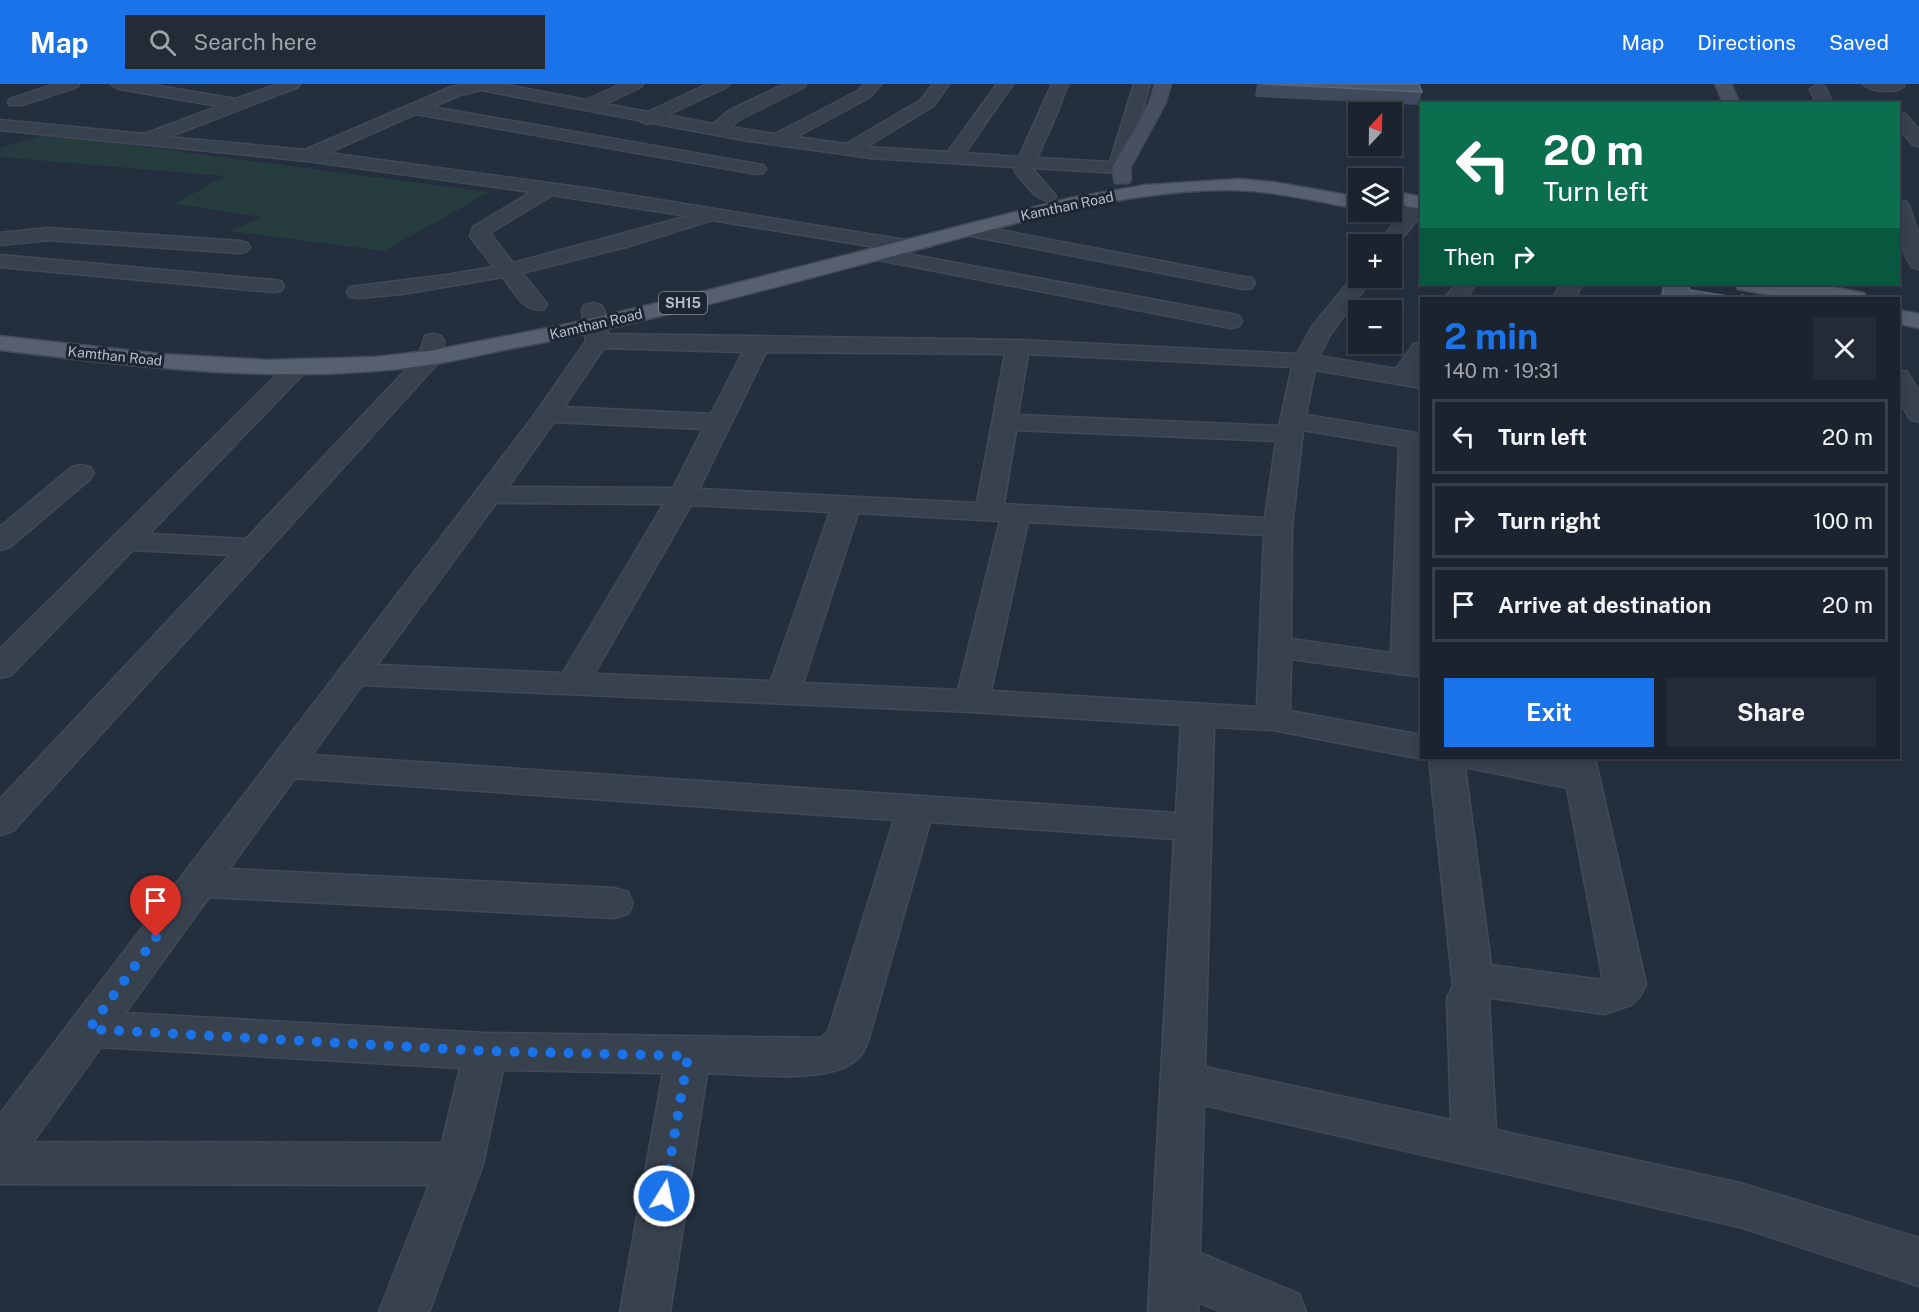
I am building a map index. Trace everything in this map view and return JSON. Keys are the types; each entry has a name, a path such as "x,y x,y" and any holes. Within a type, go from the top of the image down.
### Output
{"main road":[{"name":"Kamthan Road","path":"0,343 210,366 330,368 432,349 595,325 1047,196 1120,171 1255,186 1348,202"},
{"name":"Kamthan Road","path":"869,247 904,246 1185,179 1239,174 1311,181 1348,188"},
{"path":"1402,202 1419,210"},
{"path":"1402,209 1419,210"},
{"path":"1753,285 1848,297"},
{"path":"1791,285 1811,292"},
{"path":"1900,308 1919,312"},
{"path":"1900,317 1919,321"},
{"path":"28,346 60,328"},
{"name":"Kamthan Road","path":"235,346 302,352 432,349"}],"street":[{"path":"16,102 71,84"},
{"path":"119,84 237,104"},
{"path":"144,140 292,84"},
{"path":"534,94 556,84"},
{"path":"586,106 635,84"},
{"path":"598,141 721,84"},
{"path":"719,128 736,114 798,84"},
{"path":"778,140 864,94 873,84"},
{"path":"849,150 927,103 941,84"},
{"path":"953,158 1005,84"},
{"path":"1047,196 1022,169 1047,118 1060,84"},
{"path":"1120,171 1142,84"},
{"path":"1120,171 1157,104 1163,84"},
{"path":"1723,84 1730,102"},
{"path":"307,156 454,91 481,85 778,140 849,150 1120,171"},
{"path":"1878,94 1896,86"},
{"path":"414,109 757,169"},
{"path":"1900,119 1913,137"},
{"path":"0,125 307,156 549,189 712,216 1230,321"},
{"path":"536,304 480,236 480,231 549,189"},
{"path":"1900,209 1919,263 1900,261"},
{"path":"1396,234 1419,210"},
{"path":"358,292 399,290 508,271 712,216"},
{"path":"968,230 1244,283"},
{"path":"0,239 48,234 240,247"},
{"path":"0,261 273,286"},
{"path":"1273,719 1278,527 1291,427 1305,361 1320,332 1354,288"},
{"path":"0,1150 197,882 549,414 595,325 758,345 1018,347 1305,361 1412,379 1420,355"},
{"path":"573,683 682,496 758,345"},
{"path":"972,701 1002,512 1005,422 1018,347"},
{"path":"0,822 255,548 432,349"},
{"path":"0,668 296,369"},
{"path":"1900,379 1919,414"},
{"path":"549,414 721,422"},
{"path":"1005,422 1291,427 1417,441 1414,666 1275,647"},
{"path":"0,541 81,473"},
{"path":"490,495 682,496 1278,527"},
{"path":"783,693 847,504"},
{"path":"126,541 255,548"},
{"path":"353,674 972,701 1273,719 1420,747"},
{"path":"1198,714 1174,1289 1281,1312"},
{"path":"1446,759 1474,989"},
{"path":"1474,1146 1468,998 1474,989 1487,981 1604,997 1616,993 1625,984 1581,768 1485,759"},
{"path":"286,765 1193,827"},
{"path":"89,1029 485,1051 688,1056 817,1057 830,1055 840,1050 847,1041 916,808"},
{"path":"197,882 614,903"},
{"path":"404,1312 460,1164 485,1051"},
{"path":"645,1312 688,1056"},
{"path":"1183,1081 1740,1205 1919,1262"},
{"path":"0,1163 460,1164"}],"green space":[{"path":"47,134 489,192 384,251 229,231 262,217 174,204 225,176 0,157 0,148"}],"building":[{"path":"1263,84 1419,84 1422,92"},
{"path":"1664,285 1672,285 1735,297 1662,297"}],"route":[{"path":"156,937 89,1029 485,1051 688,1056 664,1196"}]}
